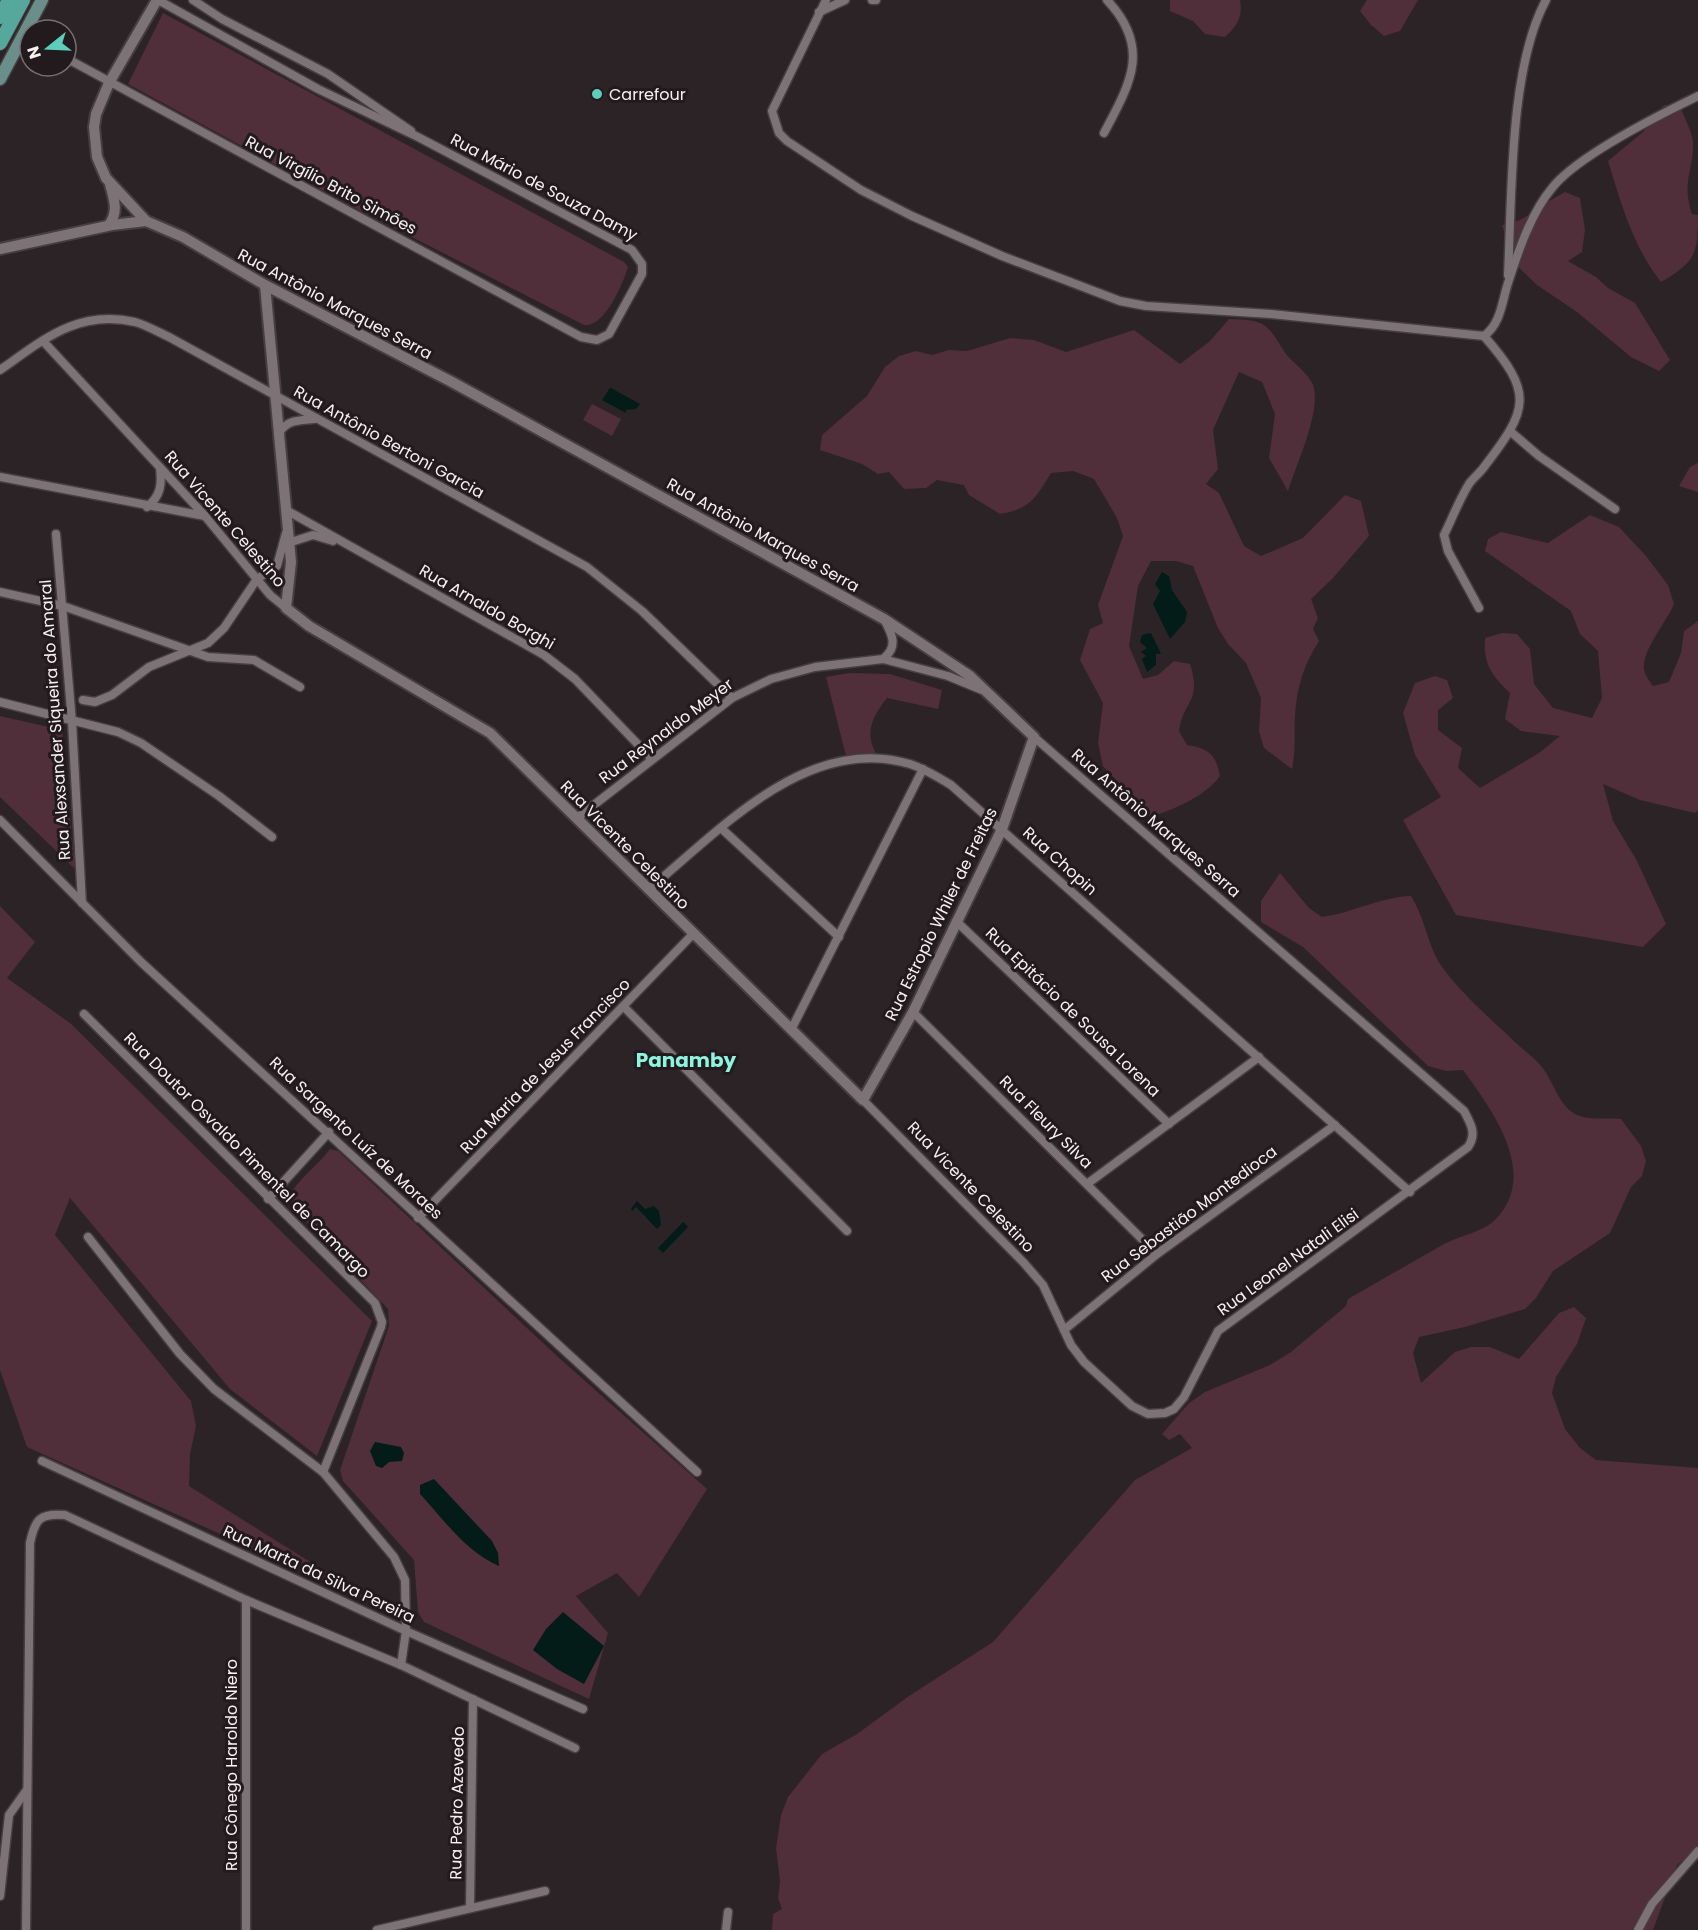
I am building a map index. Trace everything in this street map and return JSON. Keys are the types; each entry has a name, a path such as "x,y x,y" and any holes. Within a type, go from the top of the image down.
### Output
{"main road":[{"path":"0,17 9,0"},
{"path":"0,43 23,0"},
{"path":"34,18 42,0"},
{"path":"0,78 18,50"}],"street":[{"name":"Rua Mário de Souza Damy","path":"158,0 318,89 418,137 632,250 642,264 642,273"},
{"name":"Rua Antônio Marques Serra","path":"158,0 110,82 96,114 94,134 97,157 110,184 146,221 183,237 265,285 452,382 884,619 951,661 1034,737 1464,1111 1473,1134 1468,1147"},
{"name":"Rua Mário de Souza Damy","path":"193,0 328,74 405,125 418,137"},
{"path":"826,0 772,111 779,133 861,190 912,216 1093,292 1146,306 1270,314 1484,336 1504,358 1517,383 1520,409 1511,432 1469,483 1444,535 1448,551 1479,608"},
{"path":"819,12 845,0"},
{"path":"1104,133 1128,87 1133,70 1130,37 1121,18 1107,0"},
{"path":"1508,282 1515,146 1524,72 1527,50 1537,16 1546,0"},
{"path":"210,10 221,34"},
{"name":"Rua Virgílio Brito Simões","path":"78,65 581,337 597,340 609,334 642,273"},
{"path":"1484,336 1497,321 1508,282 1539,206 1552,187 1574,166 1698,96"},
{"path":"109,225 116,216 110,184"},
{"path":"0,249 109,225 146,221"},
{"path":"265,285 291,562 286,608"},
{"name":"Rua Antônio Bertoni Garcia","path":"0,370 43,340 74,323 100,320 135,322 169,337 587,567 642,611 732,698"},
{"name":"Rua Vicente Celestino","path":"43,340 205,516 257,579 286,608 309,626 490,733 863,1100 1024,1263 1043,1285 1071,1345 1084,1362 1132,1406 1148,1414"},
{"path":"278,434 284,425 292,421 316,419"},
{"path":"1511,432 1563,473 1616,509"},
{"path":"147,507 154,502 161,488 160,467"},
{"path":"0,477 147,507 205,516"},
{"name":"Rua Arnaldo Borghi","path":"286,510 544,654 575,679 651,758"},
{"name":"Rua Alexsander Siqueira do Amaral","path":"56,534 72,722 82,903"},
{"name":"Rua Arnaldo Borghi","path":"287,538 313,535 348,546"},
{"path":"83,700 95,702 112,695 148,667 188,649 208,643 224,628 257,579 277,566 287,538"},
{"path":"0,592 63,606 221,659 254,660 300,687"},
{"path":"883,660 893,646 894,638 884,619"},
{"name":"Rua Reynaldo Meyer","path":"577,818 651,758 732,698 771,679 797,671 883,660 948,676 987,692"},
{"path":"0,702 118,732 141,743 219,796 272,837"},
{"name":"Rua Estropio Whiler de Freitas","path":"863,1100 913,1012 1002,829 1034,737"},
{"name":"Rua Chopin","path":"649,889 784,781 816,767 842,761 876,759 923,769 951,784 1410,1192"},
{"path":"791,1030 923,769"},
{"name":"Rua Sargento Luíz de Moraes","path":"0,820 141,962 329,1132 418,1218 697,1472"},
{"path":"722,829 839,937"},
{"name":"Rua Epitácio de Sousa Lorena","path":"956,921 1169,1124"},
{"name":"Rua Maria de Jesus Francisco","path":"418,1218 693,934"},
{"path":"624,1007 847,1231"},
{"name":"Rua Fleury Silva","path":"913,1012 1157,1254"},
{"name":"Rua Doutor Osvaldo Pimentel de Camargo","path":"84,1014 375,1303 382,1322 323,1472"},
{"path":"1087,1184 1259,1057"},
{"name":"Rua Sebastião Montedioca","path":"1064,1330 1157,1254 1335,1125"},
{"path":"268,1198 329,1132"},
{"name":"Rua Leonel Natali Elisi","path":"1148,1414 1165,1413 1174,1409 1184,1397 1218,1331 1410,1192 1468,1147"},
{"path":"88,1237 180,1354 214,1389 323,1472 400,1568 405,1580 406,1631 401,1665"},
{"name":"Rua Marta da Silva Pereira","path":"43,1462 406,1631 582,1709"},
{"path":"26,1930 30,1543 34,1525 41,1518 50,1514 65,1515 246,1600 401,1665 575,1748"},
{"name":"Rua Cônego Haroldo Niero","path":"246,1600 246,1930"},
{"name":"Rua Pedro Azevedo","path":"470,1907 473,1699"},
{"path":"0,1896 9,1815 26,1791"},
{"path":"1638,1930 1652,1904 1698,1851"},
{"path":"377,1930 544,1891"},
{"path":"726,1930 728,1912"}],"shaded area":[{"path":"1170,0 1240,0 1240,16 1236,25 1225,37 1205,34 1193,21 1170,11"},
{"path":"1367,0 1418,0 1400,31 1384,36 1360,11"},
{"path":"163,13 624,262 628,267 612,304 599,320 584,325 361,211 128,84"},
{"path":"1664,105 1680,106 1691,133 1693,152 1688,192 1692,214 1698,215 1698,229 1695,249 1688,263 1661,282 1635,239 1608,161 1643,132"},
{"path":"1565,192 1580,198 1585,230 1582,252 1568,261 1635,303 1670,360 1659,371 1631,357 1577,312 1537,285 1514,263 1502,225 1528,216"},
{"path":"1229,319 1258,322 1264,325 1311,381 1315,396 1311,423 1288,491 1269,458 1275,414 1262,382 1239,372 1213,430 1218,469 1206,484 1219,493 1244,546 1261,556 1303,538 1345,495 1361,501 1369,536 1333,578 1311,599 1318,618 1313,629 1319,641 1305,668 1299,687 1292,769 1264,748 1259,731 1261,698 1246,663 1228,644 1218,628 1193,566 1176,561 1151,561 1138,586 1129,646 1143,679 1158,675 1174,661 1190,664 1193,693 1181,720 1179,731 1187,745 1201,748 1214,758 1220,776 1197,796 1177,807 1147,818 1138,804 1103,766 1098,743 1103,703 1080,660 1090,629 1103,623 1098,605 1123,536 1117,518 1094,479 1073,471 1051,473 1031,501 1019,509 1000,514 969,495 964,485 937,480 926,488 904,489 889,472 878,474 862,464 820,450 822,435 867,396 885,367 899,356 916,351 932,355 949,350 967,351 1010,338 1034,340 1066,352 1134,330 1180,364 1210,341"},
{"path":"610,388 640,404 636,409 626,410 626,413 602,400"},
{"path":"592,404 621,419 612,436 583,420"},
{"path":"1698,463 1698,492 1679,486 1690,467"},
{"path":"1590,515 1619,527 1646,556 1668,585 1674,604 1644,662 1644,669 1653,686 1669,682 1681,653 1684,631 1698,621 1698,810 1695,813 1640,800 1603,784 1613,821 1637,861 1666,924 1643,947 1456,915 1403,820 1441,797 1415,755 1403,713 1415,683 1435,676 1447,680 1453,698 1438,710 1438,730 1462,748 1458,768 1480,788 1539,753 1560,736 1521,731 1505,719 1510,693 1490,669 1487,662 1485,638 1502,633 1517,634 1530,649 1534,684 1553,708 1592,718 1602,698 1598,651 1580,634 1571,611 1485,551 1488,539 1501,532 1548,543"},
{"path":"1162,572 1169,576 1172,590 1187,612 1185,622 1170,639 1153,604 1160,591 1155,584"},
{"path":"1151,633 1161,654 1156,654 1156,665 1147,672 1142,659 1146,656 1141,652 1147,648 1140,642 1142,635"},
{"path":"849,673 890,674 942,690 938,709 887,698 877,712 870,732 877,755 846,756 826,677"},
{"path":"0,716 62,730 75,869 0,797"},
{"path":"1280,873 1309,908 1322,917 1388,899 1411,896 1419,910 1441,966 1472,1001 1539,1063 1567,1108 1583,1117 1621,1119 1641,1146 1646,1161 1642,1176 1631,1187 1610,1233 1553,1271 1536,1298 1525,1309 1465,1327 1419,1337 1413,1353 1421,1383 1455,1352 1471,1347 1490,1347 1519,1359 1559,1313 1574,1307 1586,1318 1577,1344 1556,1377 1552,1393 1565,1429 1580,1448 1596,1460 1698,1468 1698,1848 1677,1865 1653,1930 772,1930 773,1914 782,1909 778,1898 780,1881 776,1848 781,1815 788,1797 822,1754 857,1734 909,1696 993,1642 1135,1480 1192,1448 1180,1434 1169,1440 1162,1434 1189,1403 1205,1392 1270,1365 1291,1352 1346,1306 1348,1299 1444,1244 1489,1225 1507,1203 1513,1184 1512,1164 1507,1143 1487,1104 1463,1070 1446,1071 1428,1066 1303,947 1261,922 1261,901"},
{"path":"0,906 35,942 7,978 70,1023 372,1321 317,1456 230,1389 70,1198 55,1235 191,1401 196,1426 190,1454 189,1486 382,1607 27,1447 0,1370"},
{"path":"330,1149 338,1151 558,1357 707,1489 639,1597 617,1573 576,1596 608,1633 589,1699 424,1622 418,1612 414,1560 343,1481 340,1470 389,1326 388,1309 297,1212 288,1199 297,1185"},
{"path":"637,1201 645,1209 654,1206 659,1211 661,1225 657,1229 636,1207 632,1211"},
{"path":"683,1222 688,1227 663,1253 658,1248"},
{"path":"375,1442 401,1447 404,1453 402,1461 389,1462 382,1468 376,1466 370,1451"},
{"path":"434,1479 492,1541 498,1553 499,1566 466,1544 420,1494 420,1485"},
{"path":"563,1612 604,1646 584,1684 557,1669 533,1650 546,1629"}],"place":[{"name":"Carrefour","path":"597,94"}],"district":[{"name":"Panamby","path":"686,1060"}]}
